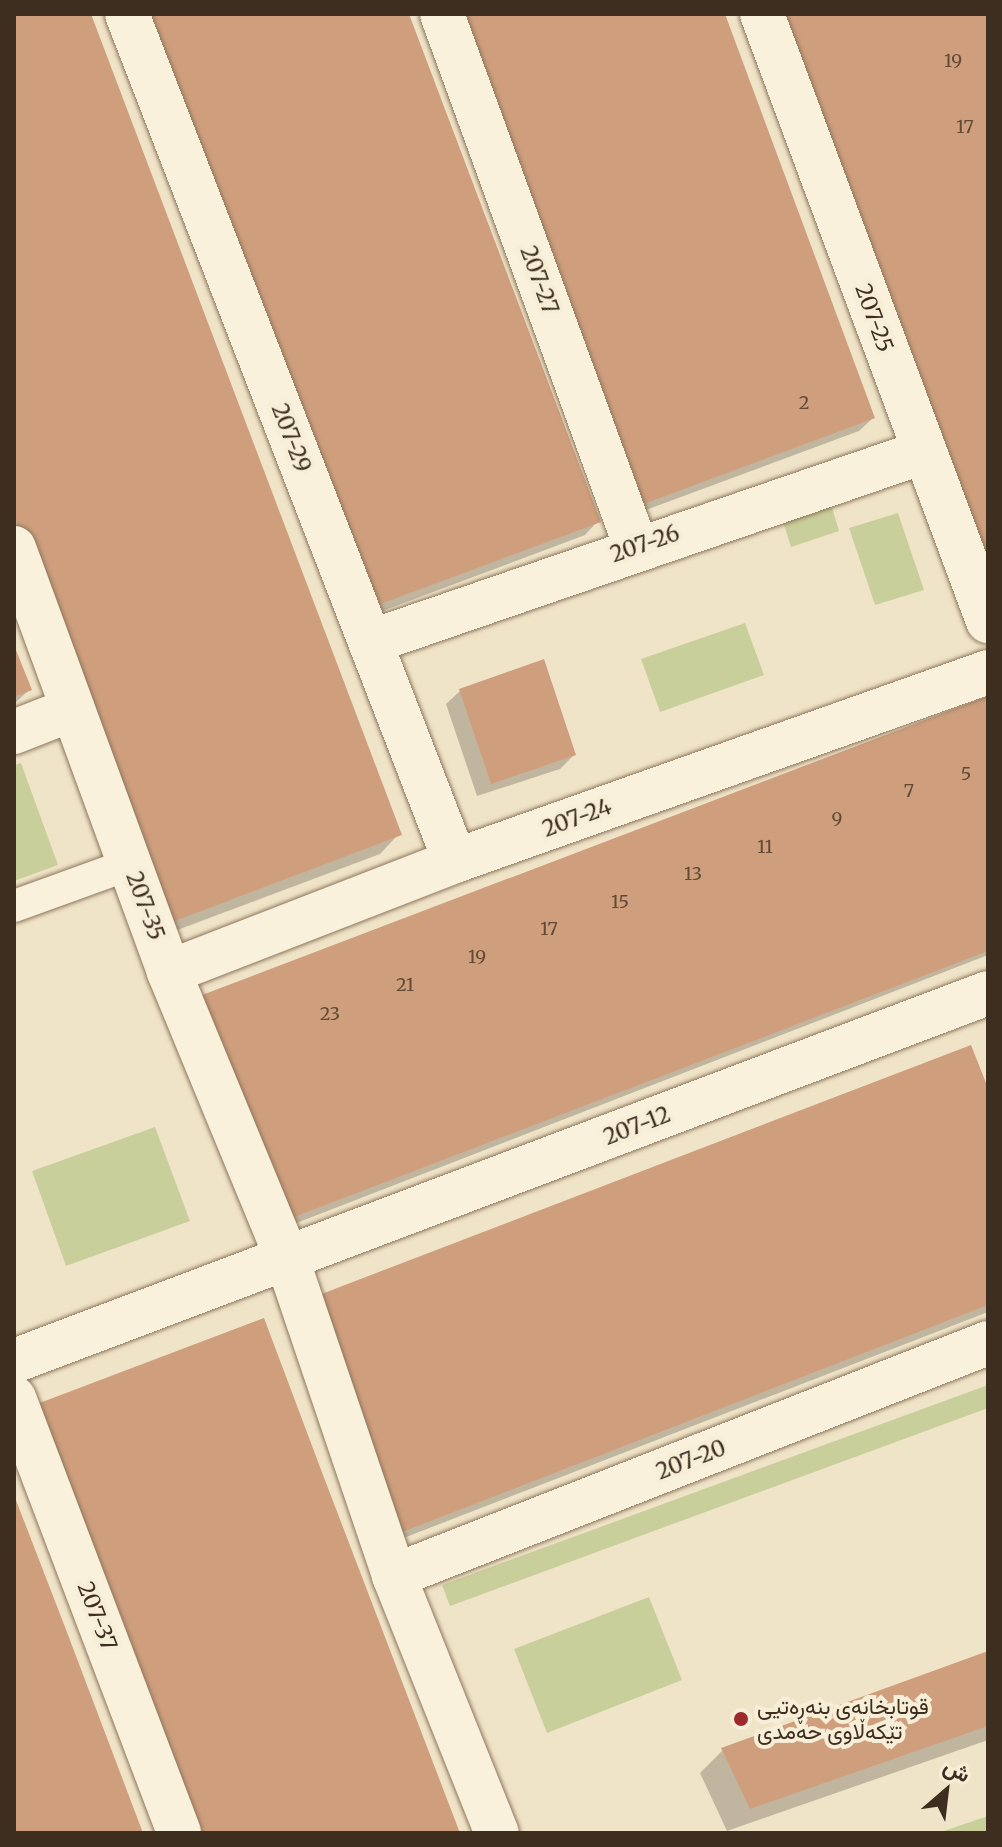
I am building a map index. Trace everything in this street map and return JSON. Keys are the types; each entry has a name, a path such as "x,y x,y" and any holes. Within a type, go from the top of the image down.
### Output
{"street":[{"name":"207-29","path":"127,14 455,861"},
{"name":"207-27","path":"442,14 636,547"},
{"name":"207-25","path":"762,14 988,621"},
{"name":"207-26","path":"370,642 636,547 923,452"},
{"name":"207-35","path":"14,548 169,972 287,1259 394,1576 497,1833"},
{"name":"207-24","path":"169,972 455,861 988,672"},
{"path":"14,732 73,709"},
{"name":"207-12","path":"14,1361 988,993"},
{"name":"207-20","path":"394,1576 988,1343"},
{"name":"207-37","path":"14,1398 179,1833"}],"lane":[{"path":"14,906 130,864"}],"green space":[{"path":"828,494 839,531 791,547 779,509"},
{"path":"898,513 924,590 875,605 849,528"},
{"path":"745,623 764,675 660,712 641,659"},
{"path":"21,763 58,865 14,881 14,765"},
{"path":"155,1127 190,1221 66,1266 32,1171"},
{"path":"988,1385 988,1408 450,1606 442,1585"},
{"path":"649,1597 682,1680 547,1733 514,1649"},
{"path":"988,1816 988,1833 938,1833"}],"building":[{"path":"14,14 91,14 402,835 167,924 14,515"},
{"path":"144,14 409,14 601,522 367,609"},
{"path":"461,14 725,14 875,418 641,505"},
{"path":"785,14 988,14 988,564"},
{"path":"14,645 32,690 14,697"},
{"path":"544,659 576,755 491,784 459,689"},
{"path":"988,696 988,951 276,1224 189,1000"},
{"path":"971,1045 988,1088 988,1305 402,1532 311,1298"},
{"path":"264,1318 460,1833 195,1833 29,1407"},
{"path":"14,1495 65,1627 143,1833 14,1833"},
{"path":"988,1651 988,1726 750,1809 721,1748"}],"place":[{"name":"قوتابخانەی بنەڕەتیی تێکەڵاوی حەمدی","path":"741,1719"}]}
